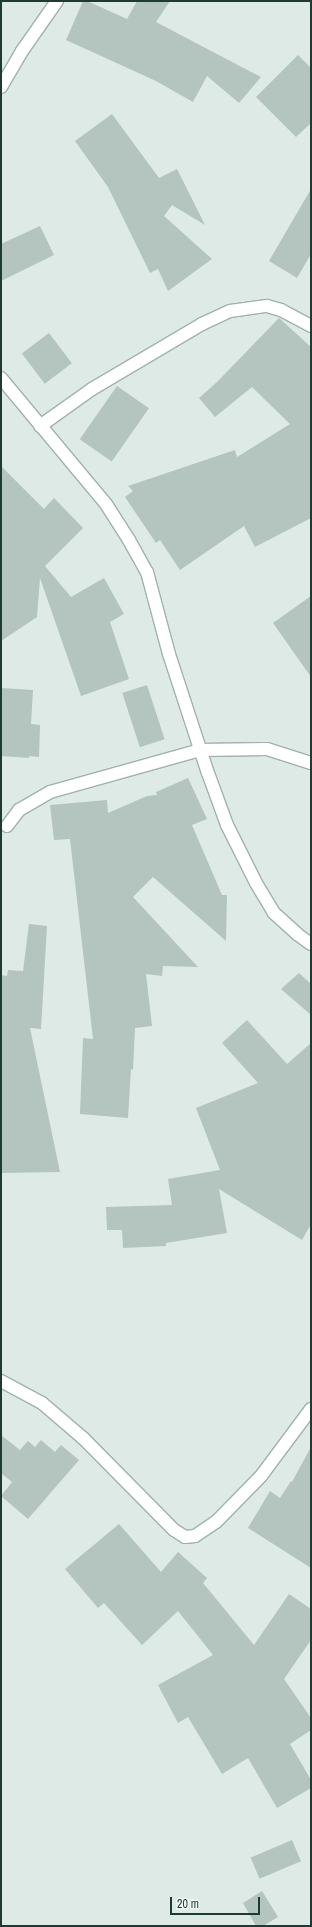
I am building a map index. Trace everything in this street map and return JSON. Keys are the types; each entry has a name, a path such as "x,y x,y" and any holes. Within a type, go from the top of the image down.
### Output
{"street":[{"path":"1,87 22,51 57,1"},
{"path":"40,426 92,389 202,324 230,311 267,306 281,310 311,326"},
{"path":"1,378 106,504 147,572 169,654 200,750 227,825 256,883 274,913 297,934 311,944"},
{"path":"7,826 19,810 50,792 200,750 267,749 311,763"},
{"path":"1,1381 42,1402 83,1438 174,1530 185,1537 195,1536 216,1522 260,1476 311,1409"}],"building":[{"path":"83,1 87,1 127,19 137,1 170,1 156,22 261,77 239,103 207,76 193,102 156,81 66,40"},
{"path":"298,55 311,68 311,123 296,137 256,97"},
{"path":"112,114 159,178 177,169 205,225 172,205 164,216 212,259 168,291 158,269 150,273 108,187 75,141"},
{"path":"311,189 311,254 297,278 269,261"},
{"path":"40,226 54,255 1,281 1,244"},
{"path":"279,318 311,347 311,518 255,547 244,526 180,570 160,540 156,543 125,497 133,491 128,486 235,450 237,457 290,424 252,387 215,417 199,398 217,382"},
{"path":"49,333 72,363 45,384 22,353"},
{"path":"117,386 149,408 112,462 80,439"},
{"path":"1,466 44,509 54,498 83,528 45,566 71,597 104,578 124,614 110,622 129,679 81,696 40,578 37,617 1,641"},
{"path":"311,596 311,677 273,623"},
{"path":"147,685 165,739 140,747 122,693"},
{"path":"1,688 33,690 31,724 40,725 39,757 29,756 29,758 1,756"},
{"path":"188,778 207,819 192,825 222,895 227,895 226,941 153,877 133,897 198,967 163,966 162,976 146,974 152,1026 135,1028 133,1070 131,1069 128,1118 80,1114 83,1038 93,1039 70,839 54,840 50,805 107,800 108,813 147,796 157,795 156,792"},
{"path":"29,924 47,926 41,1029 30,1028 60,1172 1,1173 1,975 7,976 8,970 23,971"},
{"path":"299,973 311,984 311,1015 281,989"},
{"path":"247,1020 287,1064 311,1043 311,1224 302,1240 219,1189 227,1233 166,1243 166,1246 123,1248 122,1230 107,1230 106,1207 172,1205 168,1179 220,1170 196,1108 258,1083 222,1043"},
{"path":"1,1435 20,1450 28,1441 35,1447 41,1440 55,1452 61,1445 79,1460 28,1519 1,1496 12,1482 1,1473"},
{"path":"311,1447 311,1568 248,1528 270,1491 280,1498 291,1481 292,1482"},
{"path":"119,1524 161,1572 178,1552 207,1578 203,1583 254,1645 289,1594 311,1609 311,1640 284,1679 311,1718 311,1730 290,1744 311,1780 311,1788 277,1808 248,1758 222,1774 188,1717 178,1723 158,1685 213,1655 178,1611 142,1645 104,1603 98,1608 65,1569"},
{"path":"292,1840 301,1861 260,1879 251,1858"},
{"path":"262,1891 278,1917 263,1926 256,1926 243,1903"}]}
